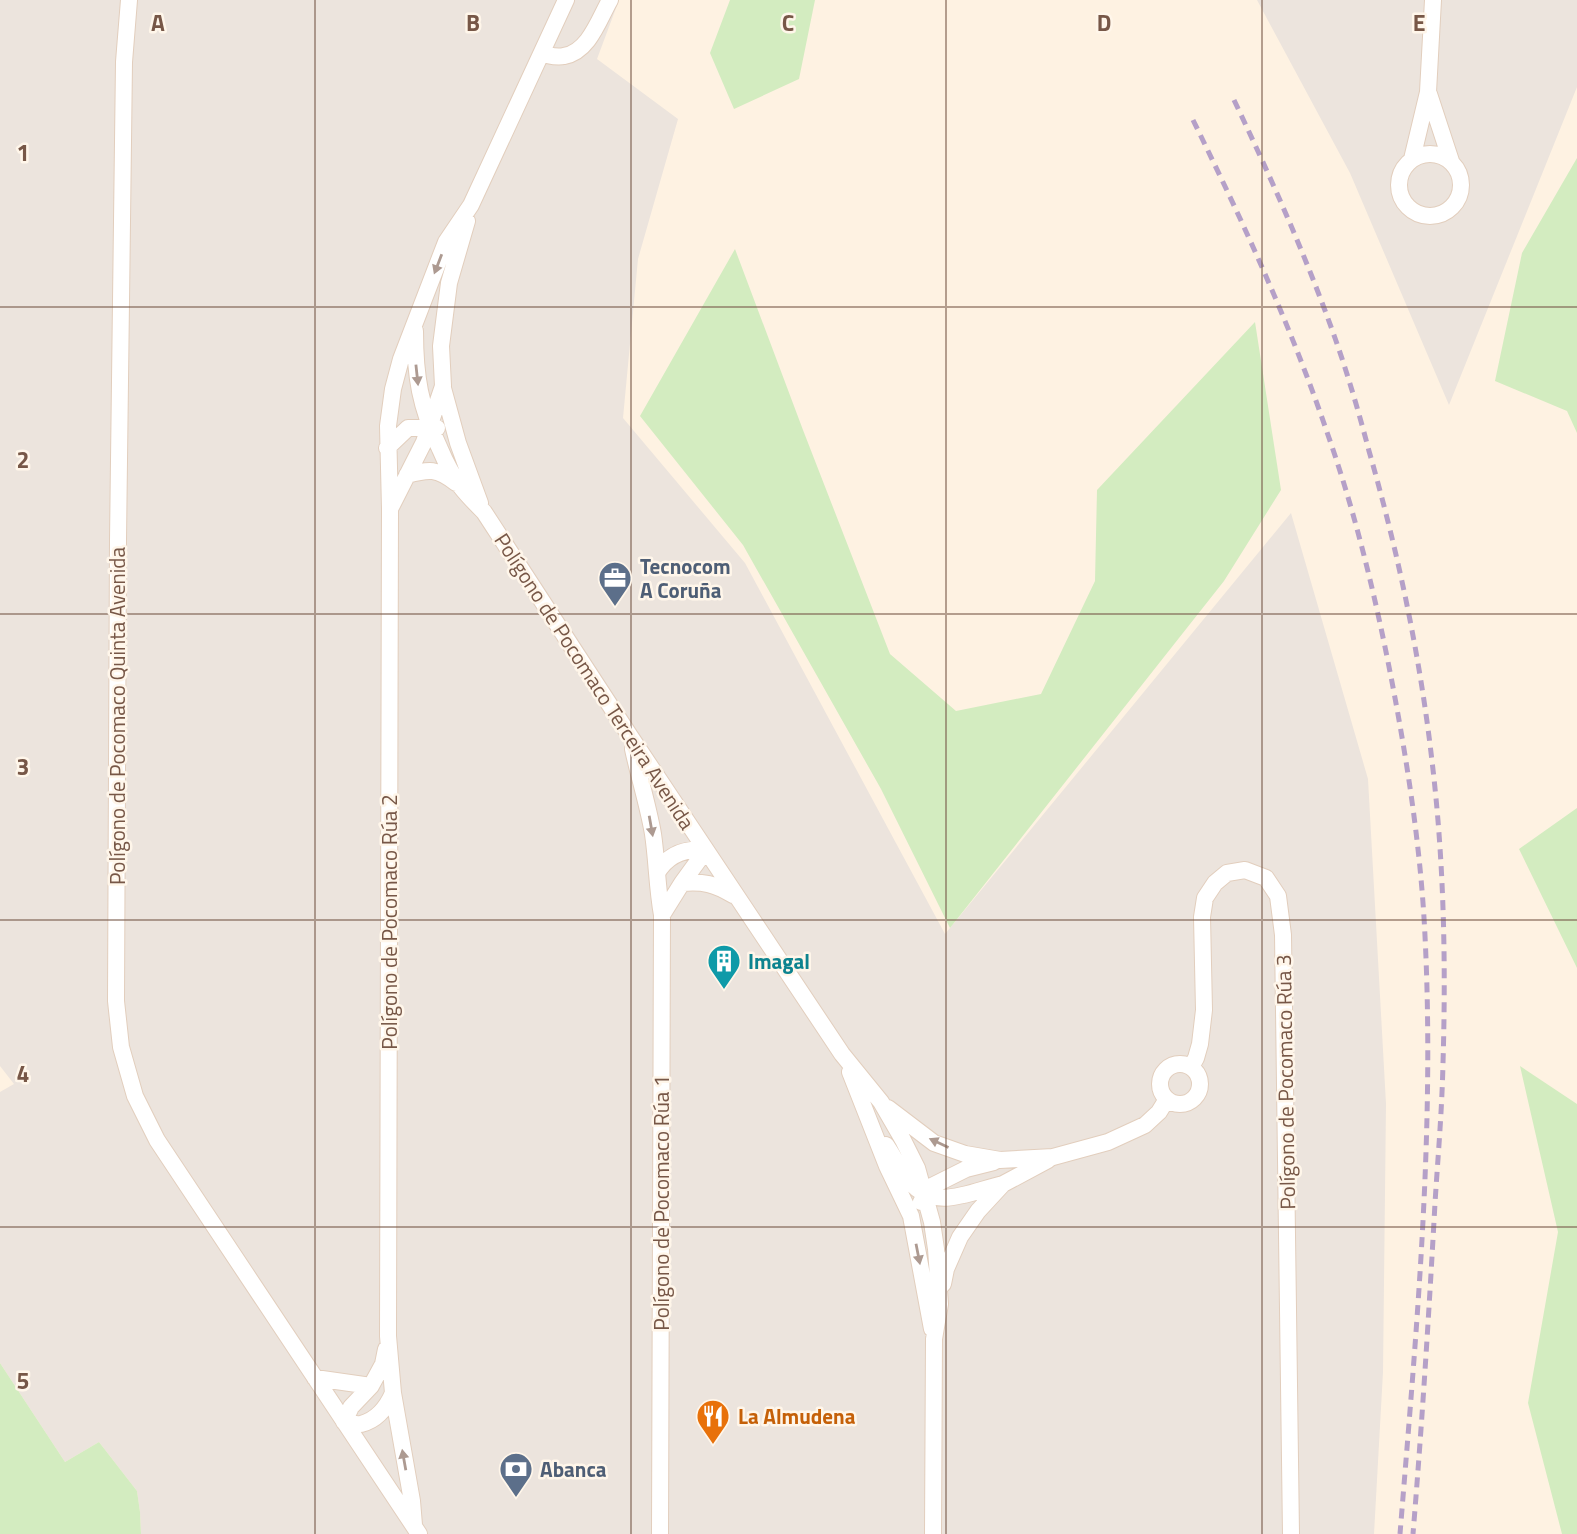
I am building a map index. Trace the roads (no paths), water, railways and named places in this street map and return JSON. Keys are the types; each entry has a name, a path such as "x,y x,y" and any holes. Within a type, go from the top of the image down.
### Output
{"street":[{"name":"Polígono de Pocomaco Quinta Avenida","path":"129,0 124,62 118,541 116,1000 121,1047 135,1096 157,1140 417,1531"},
{"path":"443,386 442,346 449,283 471,205 566,0"},
{"path":"541,54 554,57 577,52 587,41 610,0"},
{"path":"1412,159 1428,92 1433,0"},
{"path":"1428,92 1451,162 1460,174 1462,185 1460,196 1445,212 1429,216 1412,210 1399,190 1399,179 1405,166 1412,159 1427,153 1442,156 1451,162"},
{"name":"Polígono de Pocomaco Rúa 2","path":"417,1531 393,1393 388,1336 390,509 387,448 393,389 401,359 446,242 471,205"},
{"name":"Polígono de Pocomaco Terceira Avenida","path":"415,321 415,352 422,406 429,427 461,487"},
{"name":"Polígono de Pocomaco Rúa 2","path":"390,509 429,427 443,386"},
{"name":"Polígono de Pocomaco Terceira Avenida","path":"443,386 458,443 484,512"},
{"path":"387,448 408,428 437,428 458,443"},
{"name":"Polígono de Pocomaco Terceira Avenida","path":"407,475 427,469 445,474 484,512 842,1054 881,1102"},
{"name":"Polígono de Pocomaco Rúa 1","path":"630,736 646,796 663,915 660,1534"},
{"path":"657,873 663,863 677,853 706,850"},
{"name":"Polígono de Pocomaco Terceira Avenida","path":"663,915 706,850"},
{"name":"Polígono de Pocomaco Rúa 3","path":"1167,1099 1176,1104 1186,1103 1196,1097 1200,1087 1199,1076 1191,1067 1200,1044 1203,1010 1202,917 1205,898 1215,883 1227,873 1245,870 1266,878 1278,896 1283,934 1291,1534"},
{"path":"682,883 698,882 718,886 737,897"},
{"path":"842,1054 887,1166 911,1216 934,1339"},
{"path":"881,1102 934,1143 965,1154 1000,1160 1053,1157 1108,1142 1145,1125 1159,1112 1167,1099 1160,1085 1163,1074 1170,1067 1182,1064 1191,1067"},
{"path":"881,1102 917,1168 926,1195 936,1249 940,1304"},
{"path":"868,1116 911,1183 926,1195 935,1198 958,1196 1003,1184 1053,1157"},
{"path":"911,1216 932,1186 966,1170 1000,1160"},
{"path":"933,1534 934,1339 946,1269 960,1237 978,1210 1003,1184"},
{"name":"Polígono de Pocomaco Rúa 2","path":"344,1422 351,1408 371,1386 383,1364 388,1336"},
{"path":"315,1378 371,1386"},
{"path":"344,1422 359,1425 375,1417 386,1408 393,1393"}],"railway":[{"path":"1234,100 1300,247 1324,307 1353,394 1380,489 1407,604 1432,761 1443,912 1443,1063 1413,1534"},
{"path":"1193,120 1282,314 1314,394 1338,465 1379,620 1408,777 1423,904 1428,1085 1422,1235 1400,1534"}],"place":[{"name":"Tecnocom A Coruña","path":"615,608"},
{"name":"Imagal","path":"724,991"},
{"name":"La Almudena","path":"713,1446"},
{"name":"Abanca","path":"516,1499"}]}
